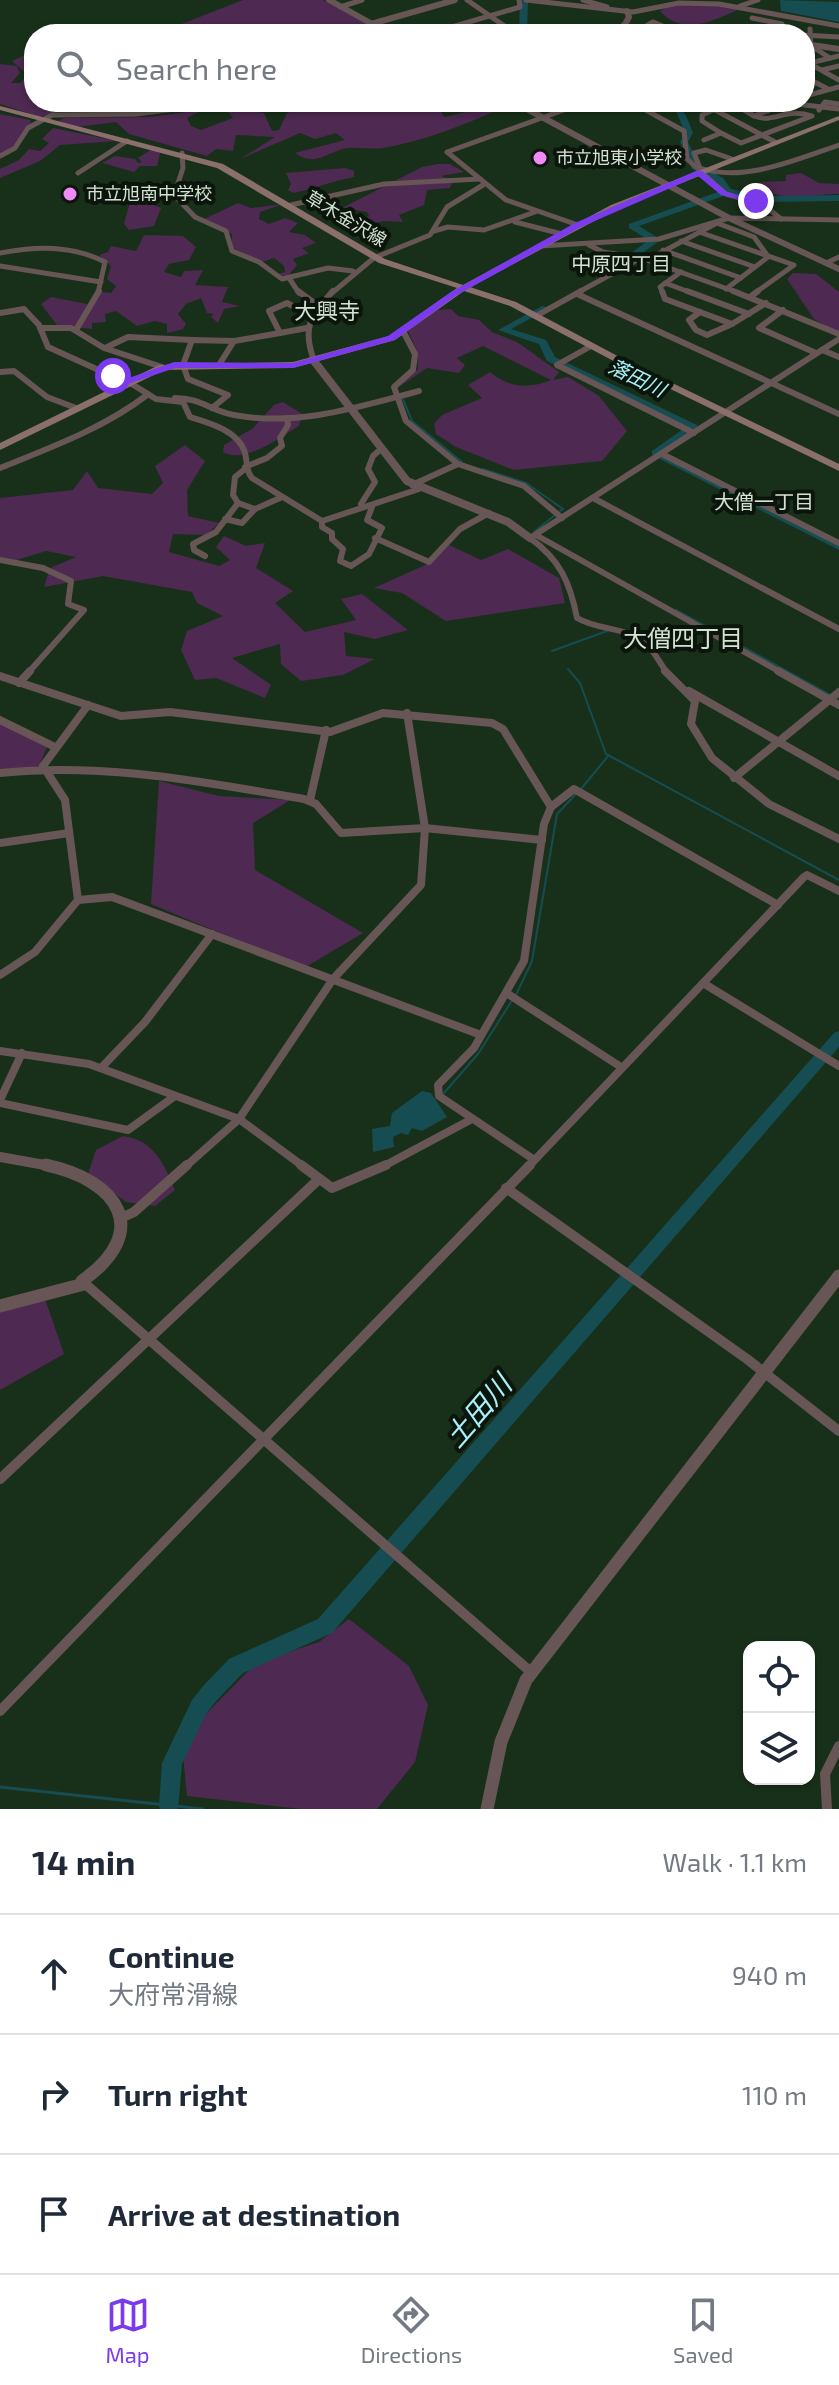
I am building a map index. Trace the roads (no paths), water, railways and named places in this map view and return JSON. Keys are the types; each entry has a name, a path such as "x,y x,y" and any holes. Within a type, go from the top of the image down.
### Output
{"main road":[{"name":"草木金沢線","path":"0,108 182,153 233,172 376,257 465,287 536,316 839,468"},
{"path":"0,447 126,382 162,367 271,367 314,361 403,331 465,287 578,225 732,159 839,118"}],"street":[{"path":"329,0 371,24 455,0"},
{"path":"340,7 362,0"},
{"path":"467,0 502,24"},
{"path":"462,24 520,7 519,0"},
{"path":"526,0 580,10 627,11 679,3 739,7 839,26"},
{"path":"583,0 627,11"},
{"path":"653,0 661,7"},
{"path":"739,7 758,0"},
{"path":"624,24 629,17 627,11"},
{"path":"752,18 782,24 782,15"},
{"path":"815,34 839,37"},
{"path":"815,45 839,49"},
{"path":"815,48 835,58"},
{"path":"815,61 835,58"},
{"path":"815,66 838,78"},
{"path":"822,70 839,66"},
{"path":"815,82 828,89"},
{"path":"815,93 839,87"},
{"path":"815,94 839,106"},
{"path":"813,115 830,101"},
{"path":"815,106 839,106"},
{"path":"0,156 15,148 28,128 57,114 156,112"},
{"path":"533,112 729,218 839,269"},
{"path":"481,182 465,160 447,152 557,112"},
{"path":"649,112 684,131 682,145 692,168 702,172 776,166 839,145"},
{"path":"709,112 702,115 702,121 741,143 812,116 801,112"},
{"path":"717,112 775,142"},
{"path":"747,112 764,120"},
{"path":"754,116 765,112"},
{"path":"745,128 789,112"},
{"path":"704,140 721,133"},
{"path":"78,173 127,141"},
{"path":"732,159 706,150 694,153 702,172 724,193 767,205 781,219"},
{"path":"182,153 183,165 175,197 195,217 226,231 232,251 259,262 275,277 289,278 328,268 353,271"},
{"path":"291,205 356,188 440,177 481,182 536,212 578,225"},
{"path":"434,231 447,207 481,182"},
{"path":"536,212 515,222 497,224 484,230 448,227 434,231 353,271 307,328 314,361 415,487 489,513 839,705"},
{"path":"536,316 729,218 839,220"},
{"path":"515,222 562,234"},
{"path":"540,246 659,239 707,222 755,237 764,245 768,256"},
{"path":"699,232 794,265 750,297"},
{"path":"681,241 755,267"},
{"path":"533,536 839,337 750,297 644,259 603,252 588,244"},
{"path":"0,253 54,248 90,252 106,265 101,282 76,330"},
{"path":"663,250 741,278"},
{"path":"726,289 768,256"},
{"path":"826,263 839,257"},
{"path":"0,266 101,282"},
{"path":"681,272 660,287 665,299 732,324"},
{"path":"289,278 299,293 321,308"},
{"path":"665,283 749,314"},
{"path":"577,294 839,414"},
{"path":"280,333 269,311 281,303 289,303 313,317"},
{"path":"700,312 689,320 696,330 707,335 766,303"},
{"path":"0,313 24,309 40,328 48,347 126,382 147,395 183,402 190,417 213,424 238,441 248,454 245,468"},
{"path":"783,310 759,328 839,357"},
{"path":"40,328 76,330 105,348 162,367"},
{"path":"105,348 128,337 234,341 307,328"},
{"path":"403,331 415,360 411,373 397,382 394,392 406,421 458,464 524,486 562,518"},
{"path":"192,340 183,365 188,379 228,395 212,408"},
{"path":"219,365 234,341"},
{"path":"591,346 557,365 694,433"},
{"path":"0,372 14,371 47,397 76,408"},
{"path":"167,400 193,397 232,415 287,418 352,409 419,391"},
{"path":"0,468 60,444 130,408 147,395"},
{"path":"255,509 238,503 233,495 235,477 282,446 280,438 288,425 287,418"},
{"path":"322,521 361,504 375,482 368,469 373,456 382,448"},
{"path":"662,454 839,543"},
{"path":"361,504 372,507 458,464"},
{"path":"245,468 280,498 322,521"},
{"path":"225,519 242,523 255,509 280,498"},
{"path":"593,498 839,629"},
{"path":"205,556 194,550 193,544 214,533 238,503"},
{"path":"322,521 322,527 332,533 332,539 343,549 339,559 346,565 355,565 365,559 382,528 367,520 372,507"},
{"path":"375,538 429,562 460,529 489,513"},
{"path":"533,536 552,554 572,593 577,618 642,640 695,701 691,724 700,743 734,778 785,814 839,839"},
{"path":"0,560 43,568 71,581 68,604 84,610 19,683"},
{"path":"0,676 121,716 170,712 330,732 366,716 407,713 476,720 503,729 551,807"},
{"path":"681,687 839,776"},
{"path":"734,778 839,692"},
{"path":"43,766 88,705"},
{"path":"121,1218 134,1212 239,1119 333,979 421,885 425,828 407,713"},
{"path":"0,720 55,747"},
{"path":"310,800 326,730"},
{"path":"0,975 35,952 78,900 65,800 43,766"},
{"path":"0,773 43,766 185,781 310,800 341,833 425,828 542,840"},
{"path":"533,1159 439,1096 438,1085 474,1048 508,994 526,953 542,840 551,807 574,789 778,905"},
{"path":"0,843 69,833"},
{"path":"0,1711 807,875 839,891"},
{"path":"78,900 118,899 481,1035"},
{"path":"101,1068 145,1022 212,934"},
{"path":"703,983 839,1066"},
{"path":"508,994 621,1067"},
{"path":"0,1051 101,1068 239,1119 332,1188 340,1187 472,1119"},
{"path":"22,1053 0,1102 128,1130 175,1096"},
{"path":"0,1157 90,1178 111,1193 121,1218 121,1233 112,1254 82,1281 84,1284 0,1306"},
{"path":"0,1479 319,1179"},
{"path":"506,1188 764,1372 839,1431"},
{"path":"487,1809 501,1742 515,1700 532,1673 839,1276"},
{"path":"82,1281 532,1673"},
{"path":"827,1809 825,1774 839,1746"}],"water":[{"path":"780,0 839,2 839,22 781,11"},
{"path":"422,1091 431,1093 447,1117 422,1131 412,1128 408,1135 401,1133 393,1137 394,1147 373,1152 372,1129 390,1126 392,1113"}],"waterway":[{"path":"523,24 524,0"},
{"path":"681,112 689,133 684,142 695,167 720,180 728,191"},
{"name":"落田川","path":"652,238 632,226 728,191"},
{"path":"728,191 764,199 839,198"},
{"name":"落田川","path":"615,269 654,241"},
{"name":"落田川","path":"545,308 503,330 543,342 551,359 693,427 656,453 839,547"},
{"path":"403,399 412,421 462,462"},
{"path":"483,469 526,483 563,509 560,511"},
{"path":"534,532 555,515"},
{"path":"676,610 832,696"},
{"path":"552,651 607,631"},
{"path":"568,669 580,683 609,755"},
{"path":"581,789 609,755"},
{"path":"609,755 839,880"},
{"path":"515,997 532,961 557,814 576,794"},
{"path":"444,1093 478,1054 511,1002"},
{"name":"土田川","path":"169,1805 172,1763 199,1707 211,1692 236,1666 325,1626 839,1037"},
{"path":"0,1787 203,1809"}],"place":[{"name":"市立旭東小学校","path":"540,158"},
{"name":"市立旭南中学校","path":"70,194"}],"district":[{"name":"中原四丁目","path":"621,264"},
{"name":"大興寺","path":"327,311"},
{"name":"大僧一丁目","path":"764,502"},
{"name":"大僧四丁目","path":"683,639"}]}
